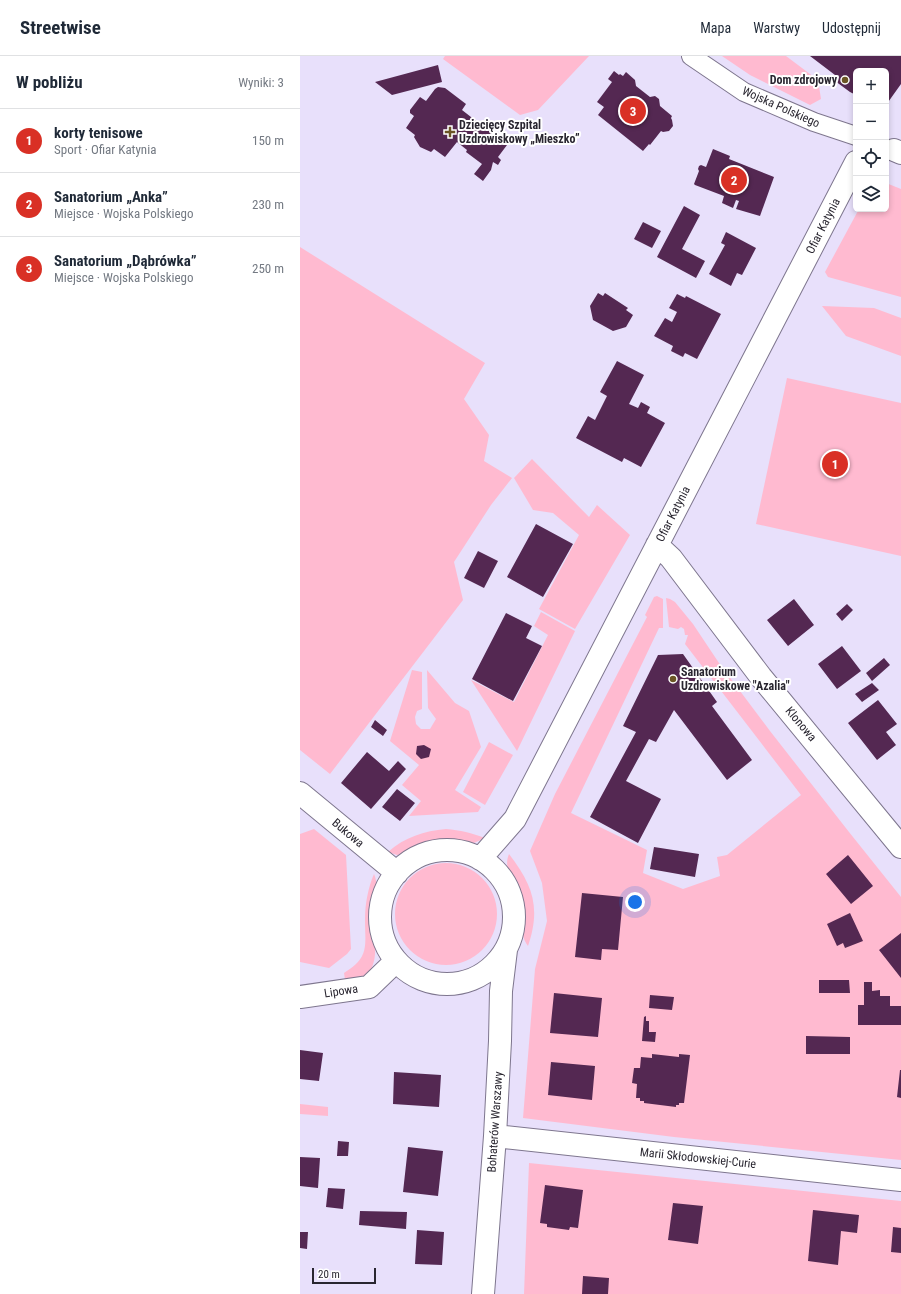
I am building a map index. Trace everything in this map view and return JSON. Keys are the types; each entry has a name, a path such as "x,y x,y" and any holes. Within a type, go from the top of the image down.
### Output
{"street":[{"name":"Wojska Polskiego","path":"690,56 744,92 814,122 853,135"},
{"name":"Ofiar Katynia","path":"480,859 515,819 853,168"},
{"name":"Klonowa","path":"656,546 671,558 761,677 892,826 901,847"},
{"name":"Bukowa","path":"300,793 397,873"},
{"path":"436,851 458,851 480,859 496,872 508,889 514,909 513,930 506,950 492,967 474,978 454,984 432,983 412,975 396,961 386,945 380,926 381,907 386,889 397,873 414,859 436,851"},
{"name":"Bohaterów Warszawy","path":"483,1294 495,1136 501,991 506,950"},
{"name":"Lipowa","path":"300,997 368,987 396,961"},
{"name":"Marii Skłodowskiej-Curie","path":"495,1136 901,1180"}],"shaded area":[{"path":"445,56 589,56 538,110 520,115 443,59"},
{"path":"722,56 786,56 818,80 821,99 810,105 750,75"},
{"path":"889,184 901,189 901,297 828,277 825,272 857,212 889,212"},
{"path":"300,247 485,363 464,399 489,435 484,461 512,478 491,505 454,562 463,600 330,774 300,750"},
{"path":"822,306 874,308 901,318 901,356 846,336"},
{"path":"787,378 901,403 901,556 756,524"},
{"path":"532,459 589,517 597,505 630,535 575,629 539,609 579,535 553,513 533,510 514,478"},
{"path":"657,596 663,599 663,628 659,628 571,813 647,850 643,873 683,889 720,876 717,857 727,855 801,795 685,644 688,635 685,635 684,629 681,627 678,629 669,627 666,598 670,599 675,602 693,624 719,663 770,731 901,897 901,1160 674,1137 523,1118 535,969 547,921 542,883 530,851 555,794 647,617 645,615 654,597"},
{"path":"541,612 575,631 517,751 471,680 514,702 548,635 534,626"},
{"path":"412,670 422,672 422,709 417,711 415,717 416,724 421,729 430,729 436,719 428,708 427,670 455,703 469,711 481,747 455,790 481,807 478,812 409,816 421,801 402,785 419,765 390,741"},
{"path":"489,742 513,755 485,805 463,792"},
{"path":"314,829 346,855 351,949 329,968 300,962 300,834"},
{"path":"446,829 466,832 485,838 474,843 440,840 416,846 402,854 397,855 388,852 401,842 415,836 430,831"},
{"path":"509,854 524,876 532,897 534,920 528,946 523,934 523,913 520,900 508,870 507,860"},
{"path":"446,863 465,867 482,878 493,895 497,914 493,933 482,950 465,961 446,965 427,961 410,950 399,933 395,914 399,895 410,878 427,867"},
{"path":"374,874 377,887 372,907 375,945 373,963 370,971 363,978 346,986 344,973 358,962 364,950 366,902"},
{"path":"300,1104 328,1107 328,1116 300,1114"},
{"path":"529,1163 901,1201 901,1294 524,1294"}],"building":[{"name":"Dom zdrojowy","path":"810,56 901,56 901,84 889,101 889,68 853,68 853,94 835,81 833,78 835,75"},
{"path":"438,65 442,82 392,95 375,82"},
{"path":"614,71 623,76 626,72 635,80 636,86 650,97 655,96 659,99 660,106 672,116 673,126 669,131 661,131 643,151 598,115 604,107 597,102 612,82 608,79"},
{"name":"Dziecięcy Szpital Uzdrowiskowy „Mieszko”","path":"438,87 445,88 466,104 462,110 507,145 498,157 501,160 498,165 493,162 491,170 483,181 474,174 482,164 466,152 467,150 457,142 445,157 434,149 431,152 420,147 414,137 415,135 406,128 414,116 410,113 410,110 420,97 426,101"},
{"path":"713,149 730,156 729,159 774,177 760,216 736,209 739,201 736,200 733,208 722,203 724,196 694,184 699,171 699,166 701,165 706,167"},
{"path":"684,206 700,215 682,249 705,261 696,278 657,257"},
{"path":"643,222 661,231 652,248 634,239"},
{"path":"726,232 756,248 742,275 737,273 731,286 709,274 725,245 721,243"},
{"path":"598,293 603,296 605,293 628,308 626,310 633,315 626,327 613,331 593,320 590,306"},
{"path":"677,294 685,298 686,296 721,314 697,359 685,353 683,357 671,351 673,346 654,336 665,318 672,322 677,312 669,308"},
{"path":"617,361 644,375 629,404 638,408 641,402 650,407 647,413 665,423 641,467 624,458 622,462 576,438 588,416 595,420 607,396 600,392"},
{"path":"536,524 573,544 543,597 507,577"},
{"path":"478,551 498,561 484,588 464,578"},
{"path":"794,599 814,625 788,646 767,620"},
{"path":"847,604 853,610 842,621 836,614"},
{"path":"506,613 532,626 526,638 542,646 513,701 472,679"},
{"path":"842,646 861,671 837,689 818,664"},
{"path":"683,654 717,702 712,706 752,760 727,780 674,710 656,742 649,739 626,781 661,799 638,843 590,817 636,732 623,726 658,655"},
{"path":"884,658 890,665 872,681 866,673"},
{"path":"872,683 879,690 862,702 855,694"},
{"path":"878,700 897,724 886,732 896,745 877,760 848,723"},
{"path":"375,720 387,730 383,736 371,727"},
{"path":"424,745 431,749 429,757 421,759 416,754 417,746"},
{"path":"367,752 389,771 398,761 406,769 371,809 341,783"},
{"path":"397,789 415,803 400,821 382,807"},
{"path":"654,847 699,854 695,877 650,869"},
{"path":"848,855 873,886 851,904 826,874"},
{"path":"582,893 623,897 618,950 602,949 601,960 575,957"},
{"path":"850,913 863,941 845,948 843,943 837,946 827,924"},
{"path":"901,933 901,978 879,950"},
{"path":"819,980 849,980 850,993 819,993"},
{"path":"864,982 872,982 872,991 880,990 880,996 890,996 890,1006 901,1006 901,1025 858,1025 858,1005 864,1005"},
{"path":"554,993 602,998 598,1037 550,1033"},
{"path":"650,995 674,997 672,1010 649,1008"},
{"path":"646,1016 646,1021 649,1021 649,1032 656,1032 655,1042 642,1041 644,1017"},
{"path":"806,1036 850,1037 850,1054 806,1054"},
{"path":"300,1050 323,1053 319,1081 300,1079"},
{"path":"652,1054 679,1057 679,1054 690,1055 684,1103 679,1103 676,1107 644,1103 644,1101 640,1101 640,1098 636,1098 637,1084 632,1083 634,1068 640,1068 641,1057 652,1058"},
{"path":"551,1062 595,1066 592,1100 548,1095"},
{"path":"901,1070 901,1098 897,1097"},
{"path":"394,1072 441,1075 439,1107 393,1104"},
{"path":"338,1141 349,1142 348,1156 337,1156"},
{"path":"408,1147 443,1151 438,1196 403,1192"},
{"path":"300,1157 320,1158 318,1188 300,1186"},
{"path":"545,1185 583,1190 578,1228 570,1227 569,1230 547,1227 547,1224 540,1223"},
{"path":"328,1188 345,1189 343,1209 326,1207"},
{"path":"673,1203 703,1206 698,1244 668,1240"},
{"path":"813,1210 859,1215 857,1233 841,1231 838,1265 808,1261"},
{"path":"360,1211 407,1212 406,1229 359,1225"},
{"path":"893,1227 901,1228 901,1253 891,1252"},
{"path":"417,1230 444,1232 442,1265 415,1264"},
{"path":"300,1232 308,1232 307,1249 300,1248"},
{"path":"583,1276 609,1278 608,1294 582,1294"}],"place":[{"name":"Dom zdrojowy","path":"845,80"},
{"name":"Sanatorium „Dąbrówka”","path":"633,111"},
{"name":"Dziecięcy Szpital Uzdrowiskowy „Mieszko”","path":"450,132"},
{"name":"Sanatorium „Anka”","path":"734,180"},
{"name":"korty tenisowe","path":"835,464"},
{"name":"Sanatorium Uzdrowiskowe \"Azalia\"","path":"673,679"}]}
